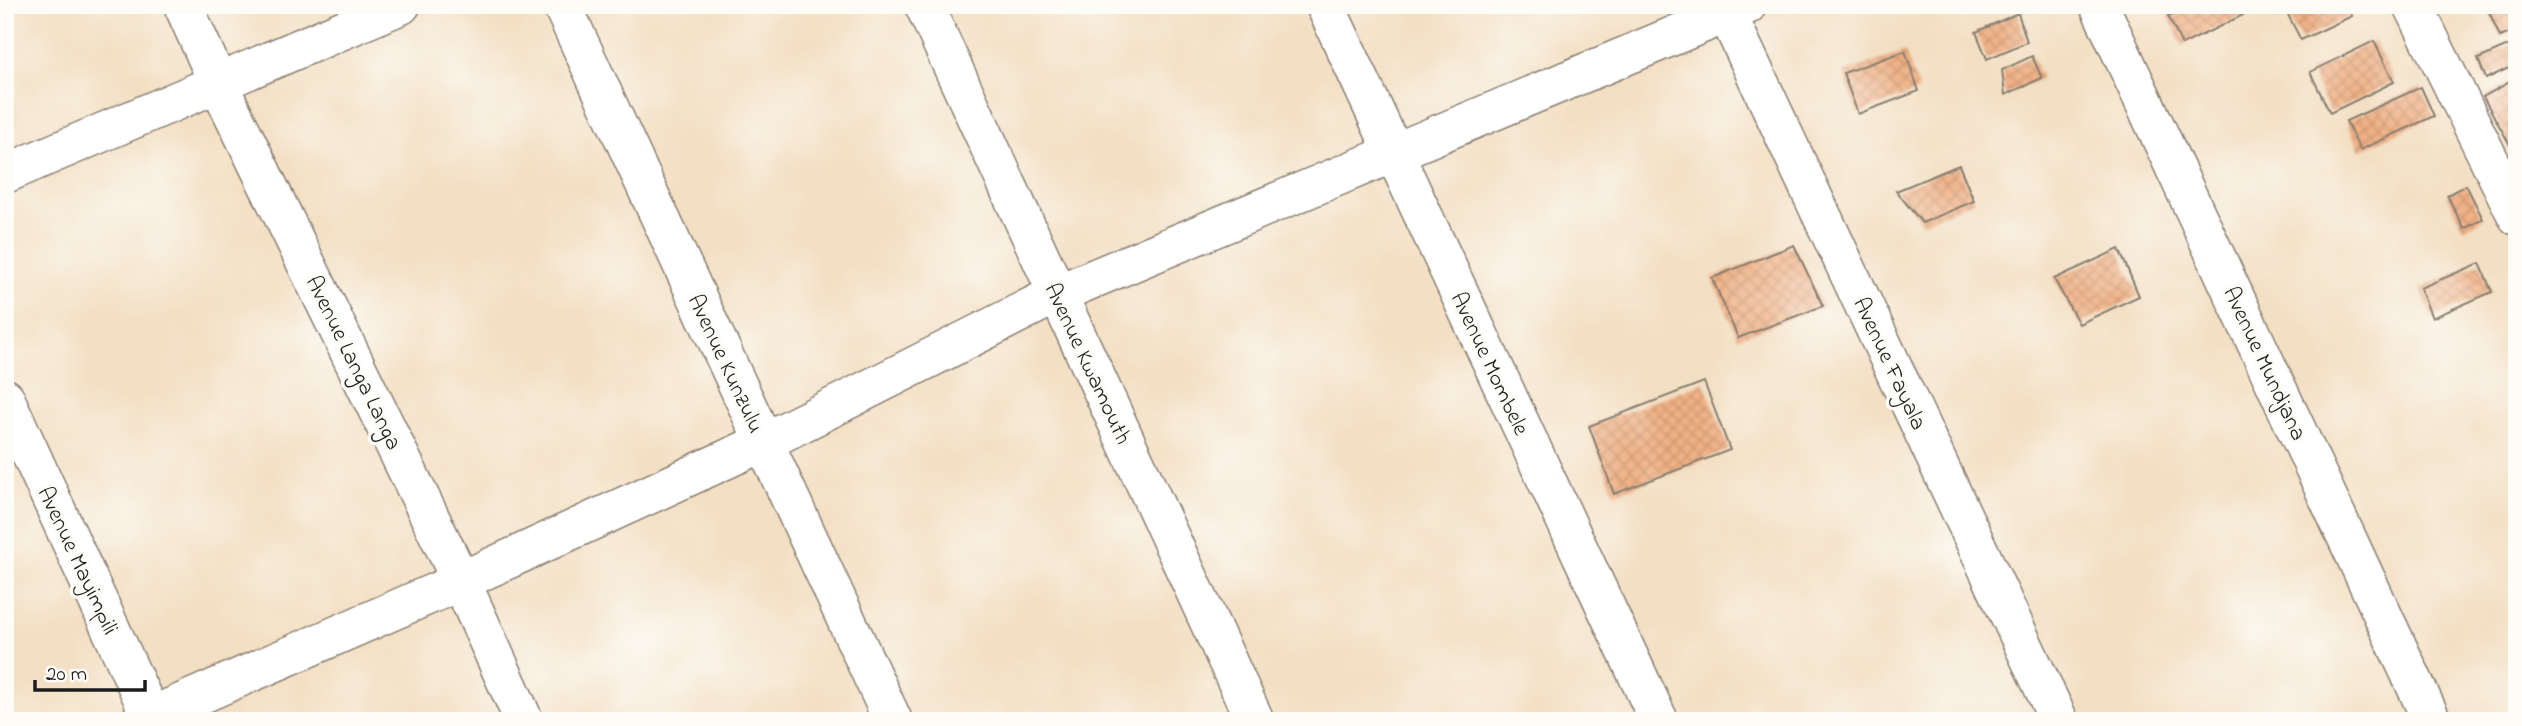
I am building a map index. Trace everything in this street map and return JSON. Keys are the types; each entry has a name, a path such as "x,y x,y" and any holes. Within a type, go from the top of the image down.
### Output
{"street":[{"name":"Avenue Langa Langa","path":"183,5 219,85 461,581 524,721"},
{"path":"5,174 219,85 401,5"},
{"name":"Avenue Kunzulu","path":"562,5 893,721"},
{"name":"Avenue Kwamouth","path":"924,5 1255,721"},
{"name":"Avenue Mombele","path":"1325,5 1659,721"},
{"name":"Avenue Mundjana","path":"2099,5 2432,721"},
{"path":"2413,5 2517,216"},
{"path":"148,719 461,581 764,442 1056,294 1732,8"},
{"name":"Avenue Fayala","path":"1732,8 2059,721"},
{"name":"Avenue Mayimpili","path":"5,398 148,719"}],"building":[{"path":"2191,5 2238,5 2243,15 2182,45 2168,16"},
{"path":"2292,5 2347,5 2352,16 2301,40 2285,9"},
{"path":"2486,5 2517,5 2517,29 2500,37"},
{"path":"2018,13 2027,42 1987,59 1976,32"},
{"path":"2374,41 2394,82 2330,113 2310,72"},
{"path":"2517,42 2517,64 2486,79 2478,59"},
{"path":"1905,51 1919,91 1858,114 1843,73"},
{"path":"2032,56 2042,78 2005,95 2002,70"},
{"path":"2517,78 2517,141 2510,145 2483,97"},
{"path":"2421,87 2434,116 2360,150 2346,121"},
{"path":"1959,165 1974,201 1922,223 1896,191"},
{"path":"2466,185 2483,219 2464,229 2447,195"},
{"path":"1794,245 1823,306 1738,338 1712,278"},
{"path":"2119,249 2139,296 2079,324 2054,279"},
{"path":"2480,263 2492,292 2432,318 2420,288"},
{"path":"1704,382 1730,450 1614,494 1589,426"}]}
